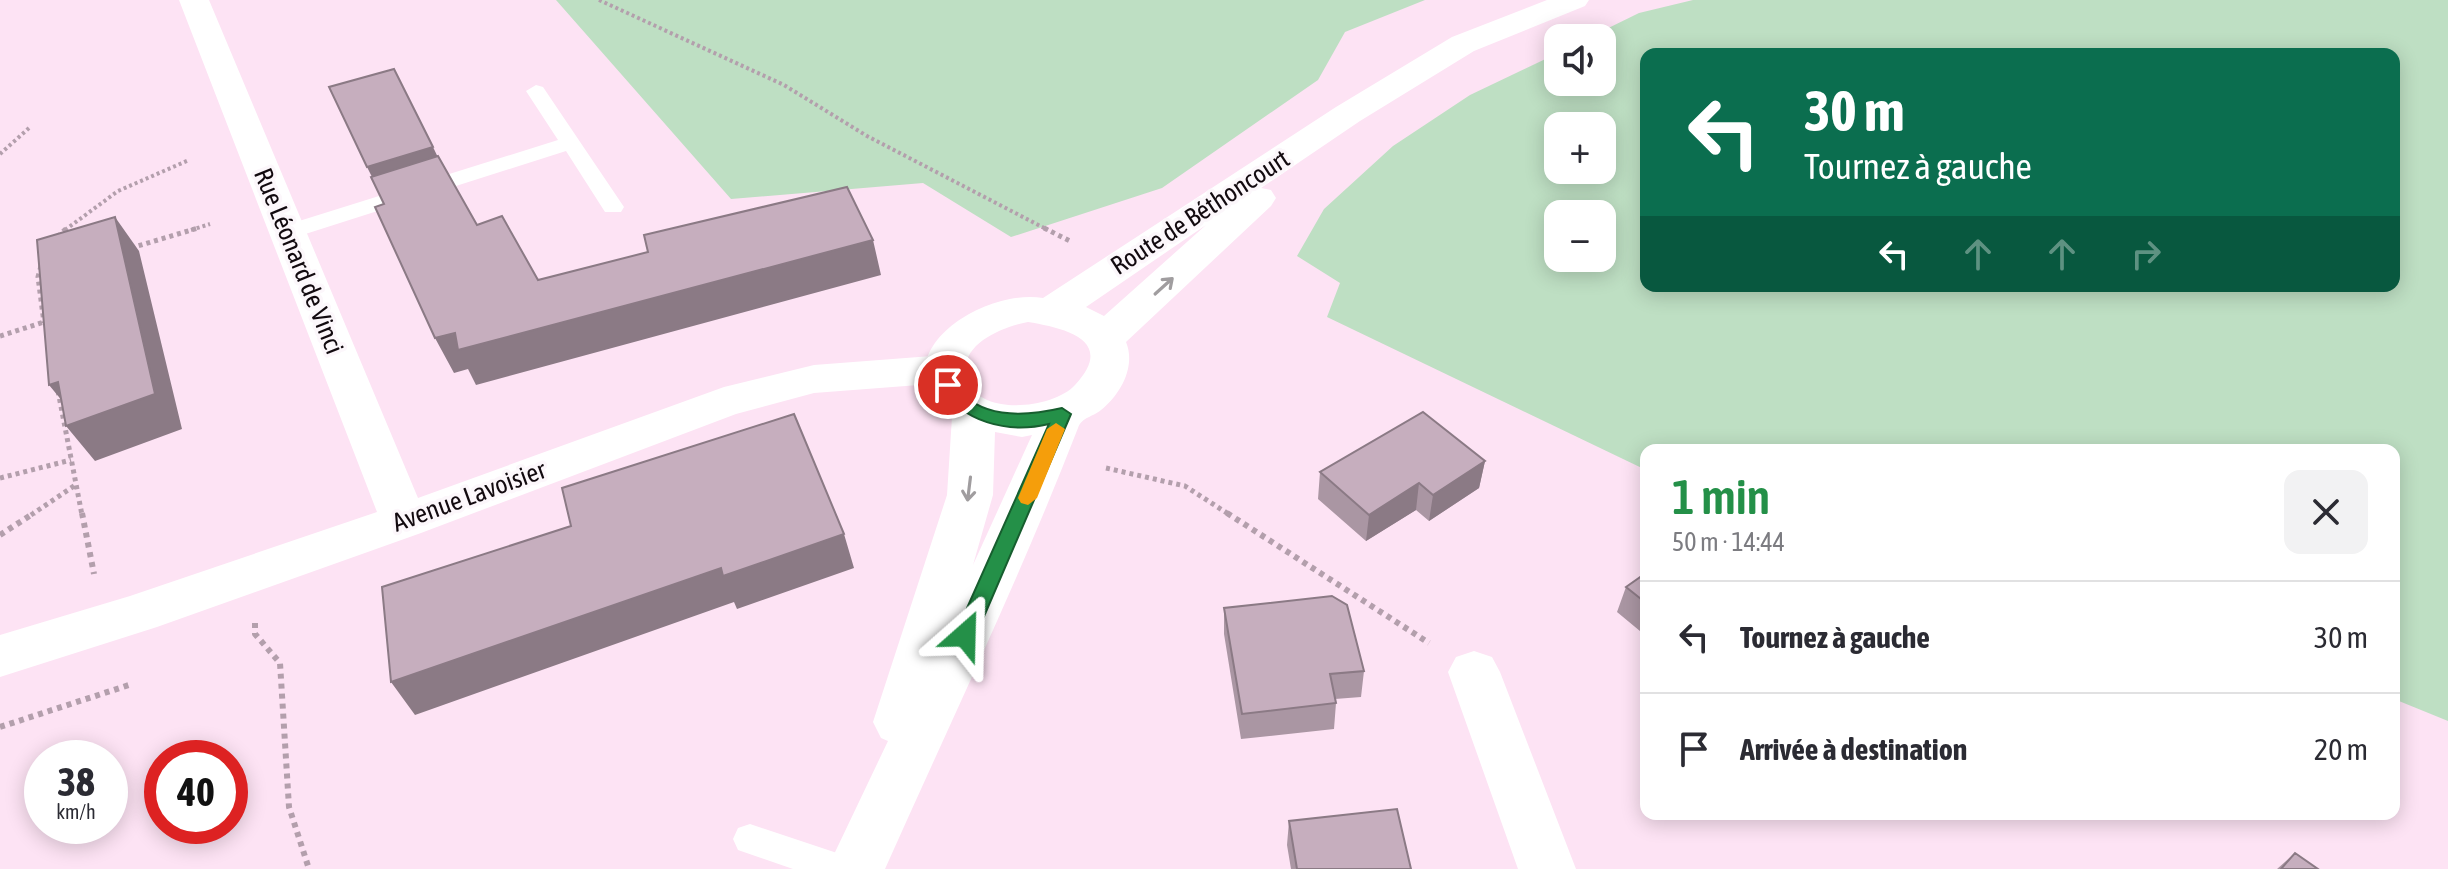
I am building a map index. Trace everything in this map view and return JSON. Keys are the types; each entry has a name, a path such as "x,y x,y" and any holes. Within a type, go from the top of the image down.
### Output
{"street":[{"name":"Rue Léonard de Vinci","path":"194,0 404,521"},
{"name":"Route de Béthoncourt","path":"1053,310 1348,114 1463,44 1574,0"},
{"name":"Route de Béthoncourt","path":"1105,338 1348,114"},
{"path":"1028,309 1053,310 1093,325 1105,338 1112,354 1111,371 1102,388 1085,403 1062,414 1016,421 974,411 953,392 945,369 949,352 962,336 980,323 1003,313 1028,309"},
{"name":"Avenue Lavoisier","path":"0,656 139,613 404,521 724,402 814,379 945,369"},
{"path":"856,869 970,495 974,411"},
{"path":"856,869 1031,491 1062,414"},
{"path":"1474,672 1547,869"}],"lane":[{"path":"536,91 613,207"},
{"path":"288,232 570,143"},
{"path":"750,839 840,869"}],"path":[{"path":"599,0 784,85 867,136 1076,244"},
{"path":"0,154 29,128"},
{"path":"54,240 80,213 130,183 189,160"},
{"path":"124,250 210,224"},
{"path":"42,263 38,277 47,337"},
{"path":"38,277 52,272"},
{"path":"0,336 44,322"},
{"path":"56,383 95,580"},
{"path":"0,478 71,460"},
{"path":"1106,468 1185,486 1474,672"},
{"path":"0,535 77,484"},
{"path":"255,608 255,634 280,663 289,807 309,869"},
{"path":"0,727 132,684"}],"green space":[{"path":"556,0 1425,0 1345,32 1318,80 1162,188 1011,237 923,183 731,199"},
{"path":"1693,0 2448,0 2448,721 2400,701 2400,444 1640,444 1640,467 1327,317 1340,283 1297,256 1324,209 1393,146 1470,95 1544,60 1544,96 1616,96 1616,24 1639,13"}],"building":[{"path":"394,69 433,147 367,167 329,87"},
{"path":"438,156 477,225 502,216 538,280 648,252 644,235 847,187 873,240 458,350 455,333 435,338 375,207 384,204 371,177"},
{"path":"115,217 155,394 66,426 58,382 49,385 37,240"},
{"path":"1423,412 1485,461 1433,495 1419,483 1369,515 1320,472"},
{"path":"794,414 844,534 723,576 721,568 391,682 382,587 571,526 562,488"},
{"path":"1640,577 1640,598 1626,587"},
{"path":"1332,596 1347,605 1364,671 1330,674 1336,703 1242,714 1224,608"},
{"path":"1397,809 1411,869 1297,869 1289,821"},
{"path":"2295,853 2318,869 2281,869"}],"slow traffic":[{"path":"1028,498 1056,429"}],"route":[{"path":"948,385 958,400 974,411 994,418 1040,420 1062,414 1031,491 965,635"}]}
